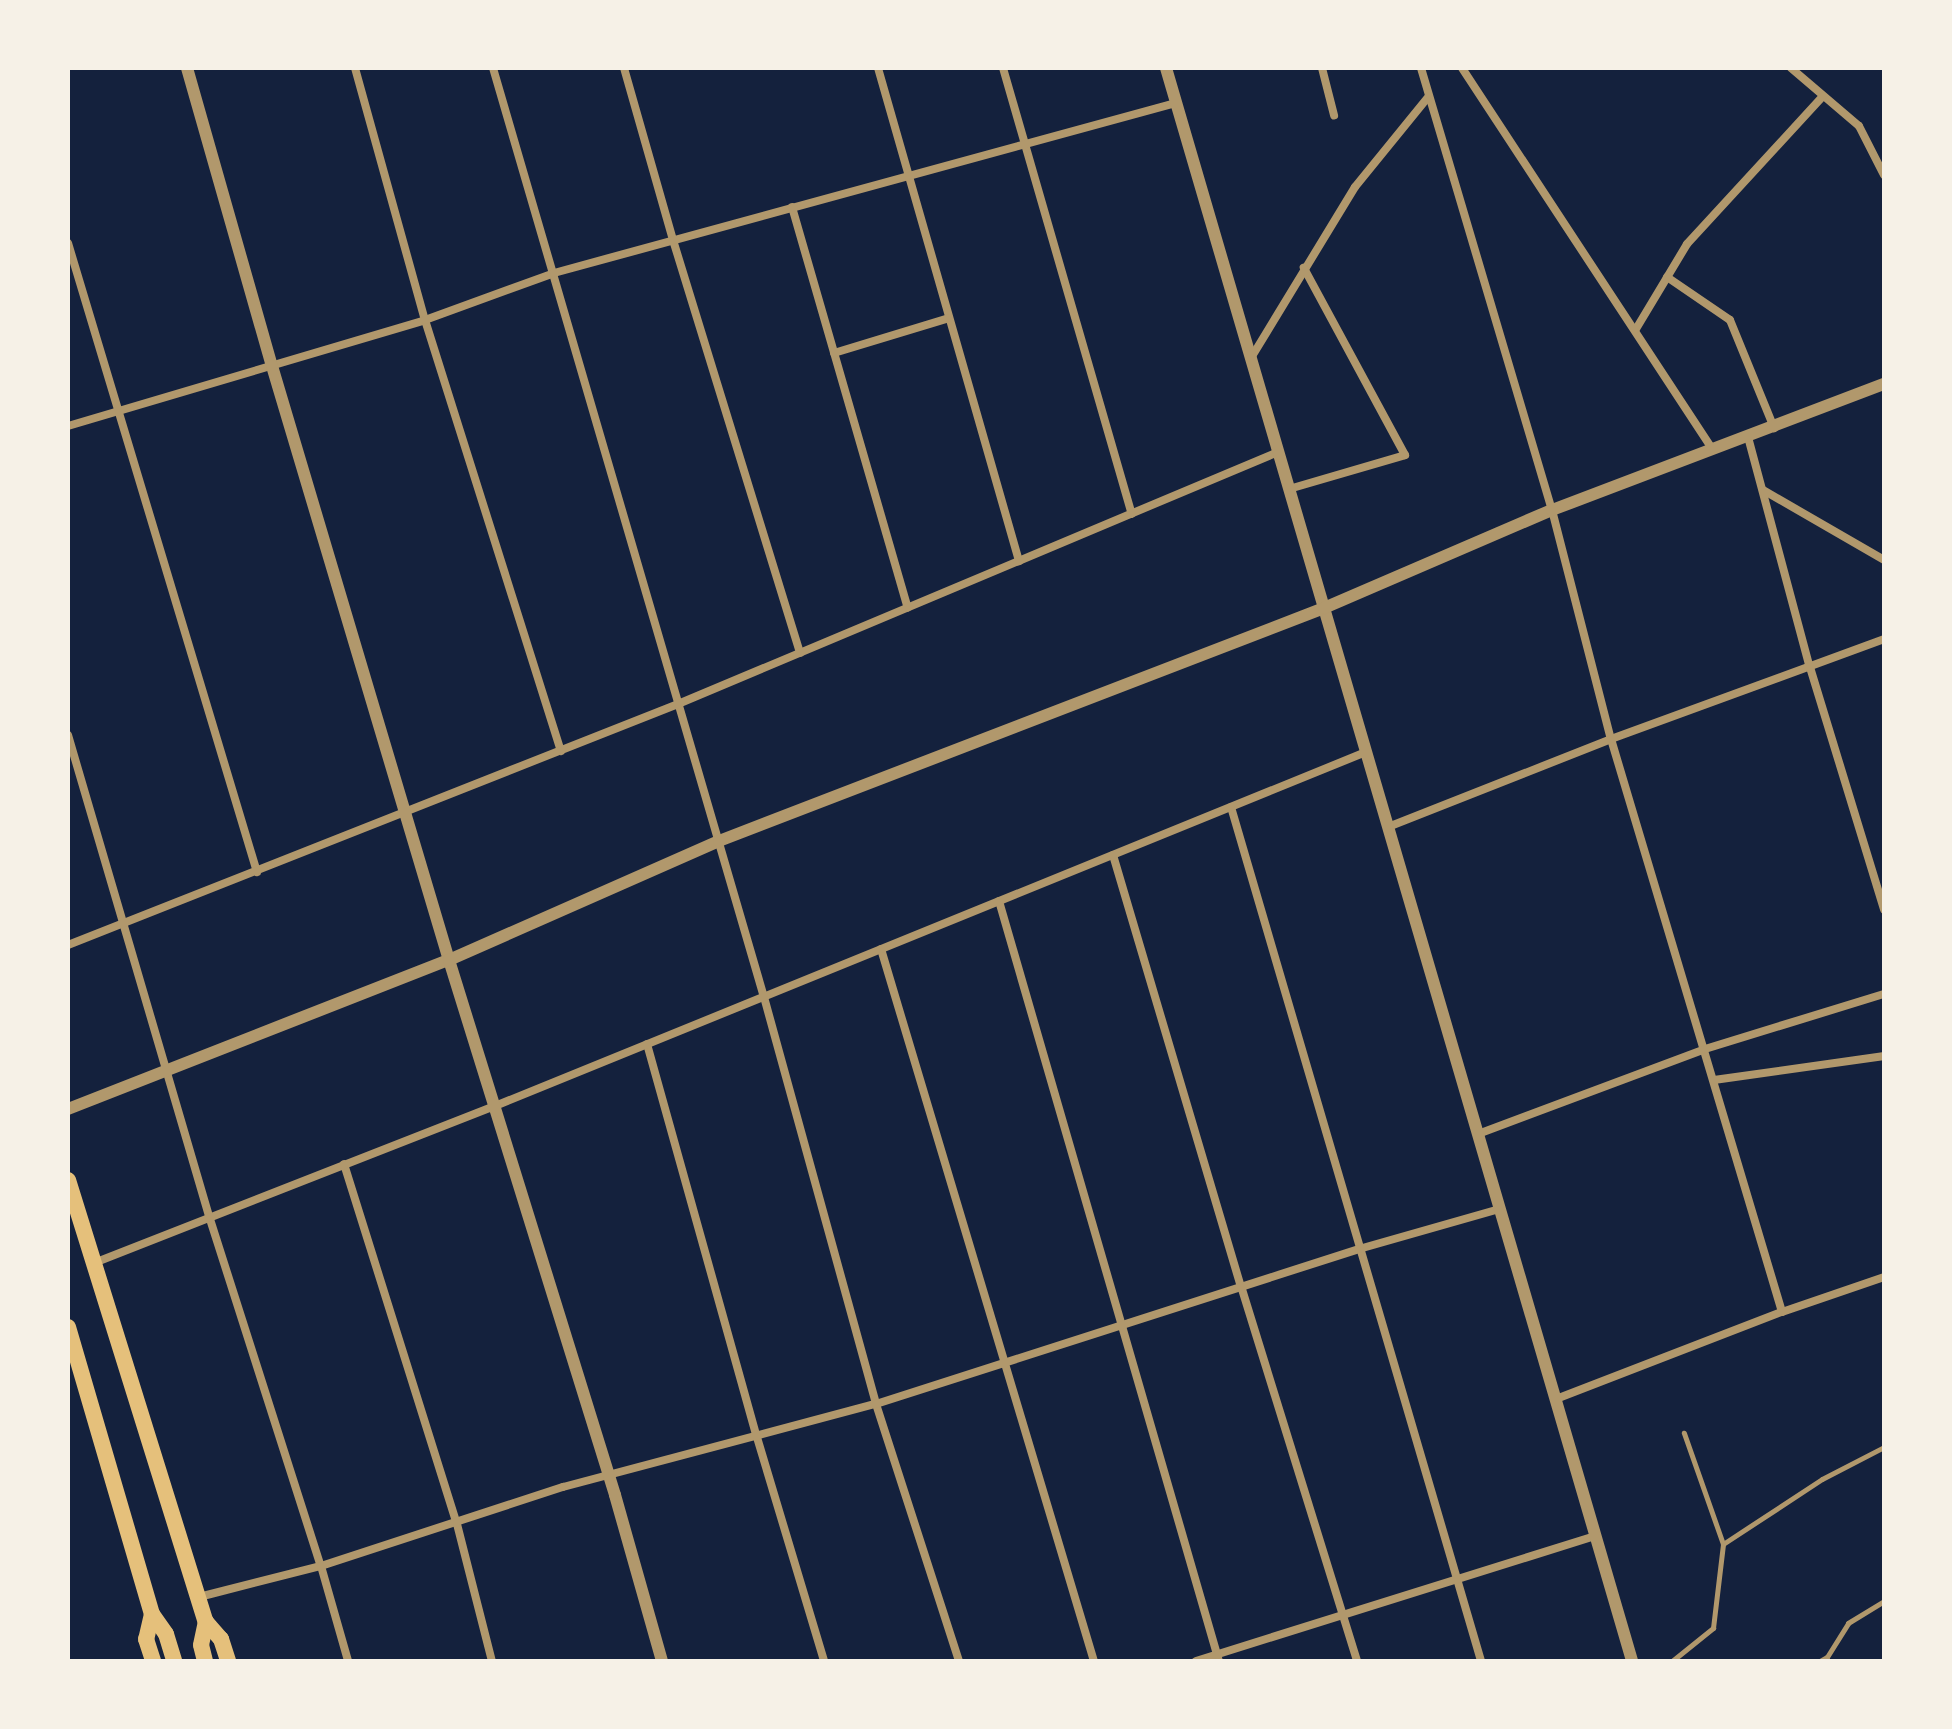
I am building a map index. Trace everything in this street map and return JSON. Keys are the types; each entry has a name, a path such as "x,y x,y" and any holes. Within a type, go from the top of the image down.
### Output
{"main road":[{"path":"68,1180 206,1622 221,1639 228,1661"},
{"path":"68,1327 152,1614 166,1634 174,1661"},
{"path":"152,1614 146,1639 153,1661"},
{"path":"205,1661 201,1645 206,1622"}],"street":[{"path":"187,68 272,366 449,960 609,1476 662,1661"},
{"path":"355,68 425,320 561,751"},
{"path":"493,68 764,997 876,1404 959,1661"},
{"path":"624,68 673,240 800,653"},
{"path":"878,68 1019,561"},
{"path":"1003,68 1132,514"},
{"path":"1166,68 1632,1661"},
{"path":"1322,68 1334,115"},
{"path":"1421,68 1552,510 1611,739 1782,1312"},
{"path":"1462,68 1713,450"},
{"path":"1791,68 1859,126 1884,175"},
{"path":"1251,358 1355,187 1429,96"},
{"path":"1636,329 1687,244 1822,97"},
{"path":"68,426 425,320 554,273 1176,103"},
{"path":"792,207 908,608"},
{"path":"68,243 257,872"},
{"path":"1289,489 1405,455 1304,268"},
{"path":"1667,277 1730,320 1774,428"},
{"path":"834,353 949,318"},
{"path":"68,1109 449,960 719,841 1324,608 1552,510 1884,384"},
{"path":"1748,437 1809,664 1884,910"},
{"path":"68,945 678,704 1278,452"},
{"path":"1763,490 1884,560"},
{"path":"1388,827 1611,739 1884,639"},
{"path":"68,735 209,1216 321,1566 348,1661"},
{"path":"94,1263 495,1106 1366,752"},
{"path":"1231,807 1481,1661"},
{"path":"1113,855 1357,1661"},
{"path":"999,901 1218,1658"},
{"path":"881,949 1094,1661"},
{"path":"1478,1134 1705,1049 1884,994"},
{"path":"647,1044 756,1434 824,1661"},
{"path":"1714,1080 1884,1056"},
{"path":"344,1164 457,1524 492,1661"},
{"path":"199,1597 321,1566 457,1524 520,1500 876,1404 1359,1249 1499,1209"},
{"path":"1556,1399 1782,1312 1884,1277"},
{"path":"1196,1661 1218,1658 1596,1536"}],"lane":[{"path":"1672,1661 1713,1628 1723,1544 1684,1433"},
{"path":"1723,1544 1822,1479 1884,1447"},
{"path":"1820,1661 1828,1659 1848,1623 1884,1601"}]}
